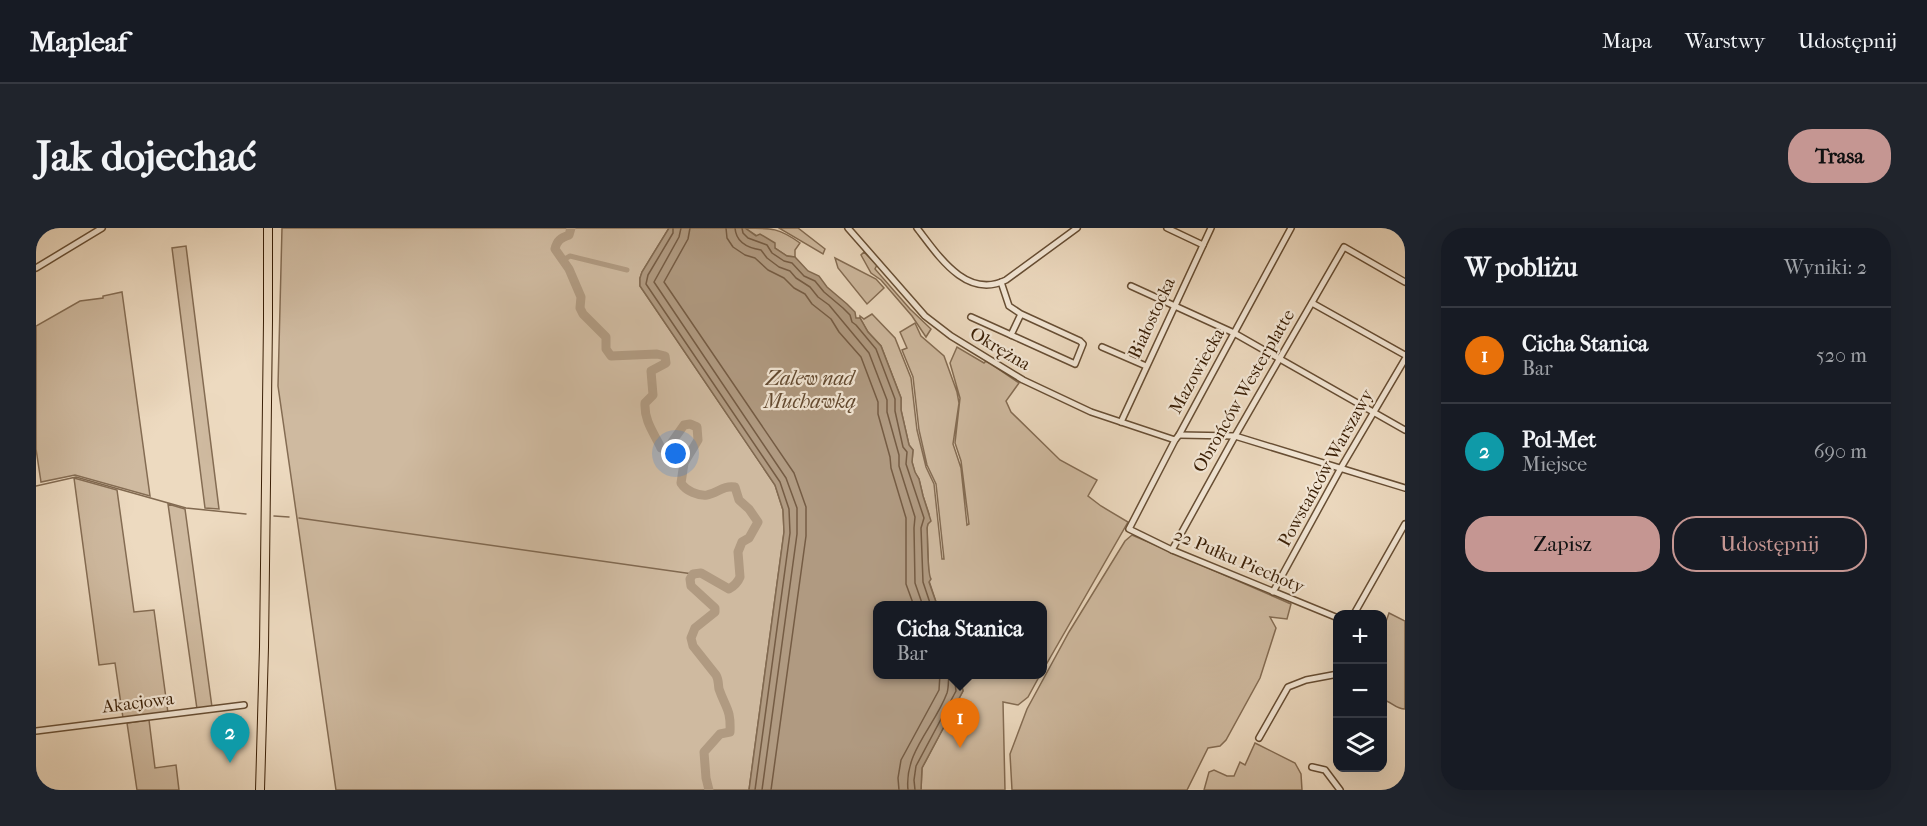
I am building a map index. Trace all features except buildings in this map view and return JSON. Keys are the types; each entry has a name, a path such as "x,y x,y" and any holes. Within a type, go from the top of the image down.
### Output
{"main road":[{"path":"260,790 268,356 267,228"}],"street":[{"path":"36,268 102,228"},
{"name":"Okrężna","path":"848,228 925,316 951,336 1023,380 1091,412 1177,438 1235,436 1405,488"},
{"path":"917,228 950,268 965,280 983,285 1001,282 1077,228"},
{"path":"1167,228 1203,245"},
{"name":"Białostocka","path":"1121,422 1211,228"},
{"name":"Mazowiecka","path":"1129,529 1291,228"},
{"name":"Obrońców Westerplatte","path":"1172,550 1344,247 1405,282"},
{"path":"972,317 1075,364 1083,344 1009,306 1001,282"},
{"path":"1131,286 1234,333 1405,429"},
{"path":"1312,303 1405,357"},
{"path":"1011,335 1021,314"},
{"path":"1102,347 1146,366"},
{"name":"Powstańców Warszawy","path":"1273,592 1405,357"},
{"path":"1357,610 1405,524"},
{"name":"22 Pułku Piechoty","path":"1129,529 1172,550 1333,616"},
{"path":"1259,738 1288,687 1306,680 1333,675"},
{"name":"Akacjowa","path":"36,730 244,705"},
{"path":"1312,767 1325,770 1340,790"},
{"path":"1400,790 1405,786"}],"shaded area":[{"path":"282,228 669,228 642,272 640,286 775,485 783,510 784,532 749,790 336,790 278,386"},
{"path":"745,228 769,229 786,234 800,243 795,250 795,257 787,256"},
{"path":"779,228 798,228 825,249 823,254"},
{"path":"186,246 219,509 205,508 172,248"},
{"path":"864,252 877,265 875,269 931,329 926,337 912,316 881,280 871,273 861,255"},
{"path":"835,258 876,279 884,288 867,304 838,268"},
{"path":"122,292 150,496 75,475 41,482 36,449 36,326 80,301 103,298 103,296"},
{"path":"872,314 895,338 911,378 917,430 926,467 934,484 942,559 944,559 936,484 927,465 919,430 913,377 902,350 907,348 900,332 915,323 921,336 944,356 957,392 959,403 953,444 961,468 967,525 969,524 961,461 955,443 960,398 950,363 957,347 984,363 988,362 1019,383 1006,401 1011,412 1060,460 1097,480 1088,496 1128,522 1047,663 1047,601 936,601 929,581 927,528 929,514 912,462 913,450 909,445 901,410 901,398 881,346 868,332 860,316 864,319"},
{"path":"74,478 117,490 134,612 154,610 168,713 123,718 115,663 99,665"},
{"path":"168,504 185,509 212,707 197,709"},
{"path":"1132,535 1291,604 1287,619 1270,617 1276,628 1260,678 1226,740 1220,746 1208,748 1187,790 1012,790 1010,754 1027,709 1043,679 1047,679 1047,672 1069,632 1125,541"},
{"path":"1389,613 1405,621 1405,709 1387,702 1387,619"},
{"path":"961,679 1038,679 1028,697 1018,705 1003,702 1005,790 921,790 922,768 963,691"},
{"path":"149,720 155,768 176,765 179,790 137,790 127,723"},
{"path":"1255,743 1295,763 1301,774 1302,790 1204,790 1209,772 1214,770 1227,776 1234,776 1240,762 1245,765"}],"water":[{"name":"Zalew nad Muchawką","path":"669,228 745,228 756,236 760,234 775,243 775,248 787,256 795,257 808,271 819,276 827,287 855,312 856,318 860,318 868,332 881,346 901,398 901,410 909,445 913,450 912,462 931,521 927,528 931,579 929,582 936,601 873,601 873,679 962,679 963,681 961,683 963,691 922,768 921,790 749,790 784,532 783,510 775,485 640,286 642,272"}],"waterway":[{"path":"571,228 569,235 560,240 555,249 569,269 581,297 580,308 583,314 606,337 606,349 611,356 657,354 665,356 666,363 651,371 653,395 645,403 648,421 661,448 667,449 684,425 690,424 697,427 698,440 684,463 681,483 689,491 704,495 727,487 735,487 739,500 758,522 749,538 742,542 738,552 740,577 733,587 729,589 701,573 693,574 690,579 691,586 715,608 715,612 695,628 691,638 693,646 717,677 730,718 730,732 720,734 704,752 709,790"},
{"path":"563,260 570,256 627,270"},
{"path":"36,486 76,477 186,508 246,514"},
{"path":"274,516 289,517"},
{"path":"299,518 693,574"}],"place":[{"name":"Cicha Stanica","path":"960,748"},
{"name":"Pol-Met","path":"230,763"}]}
